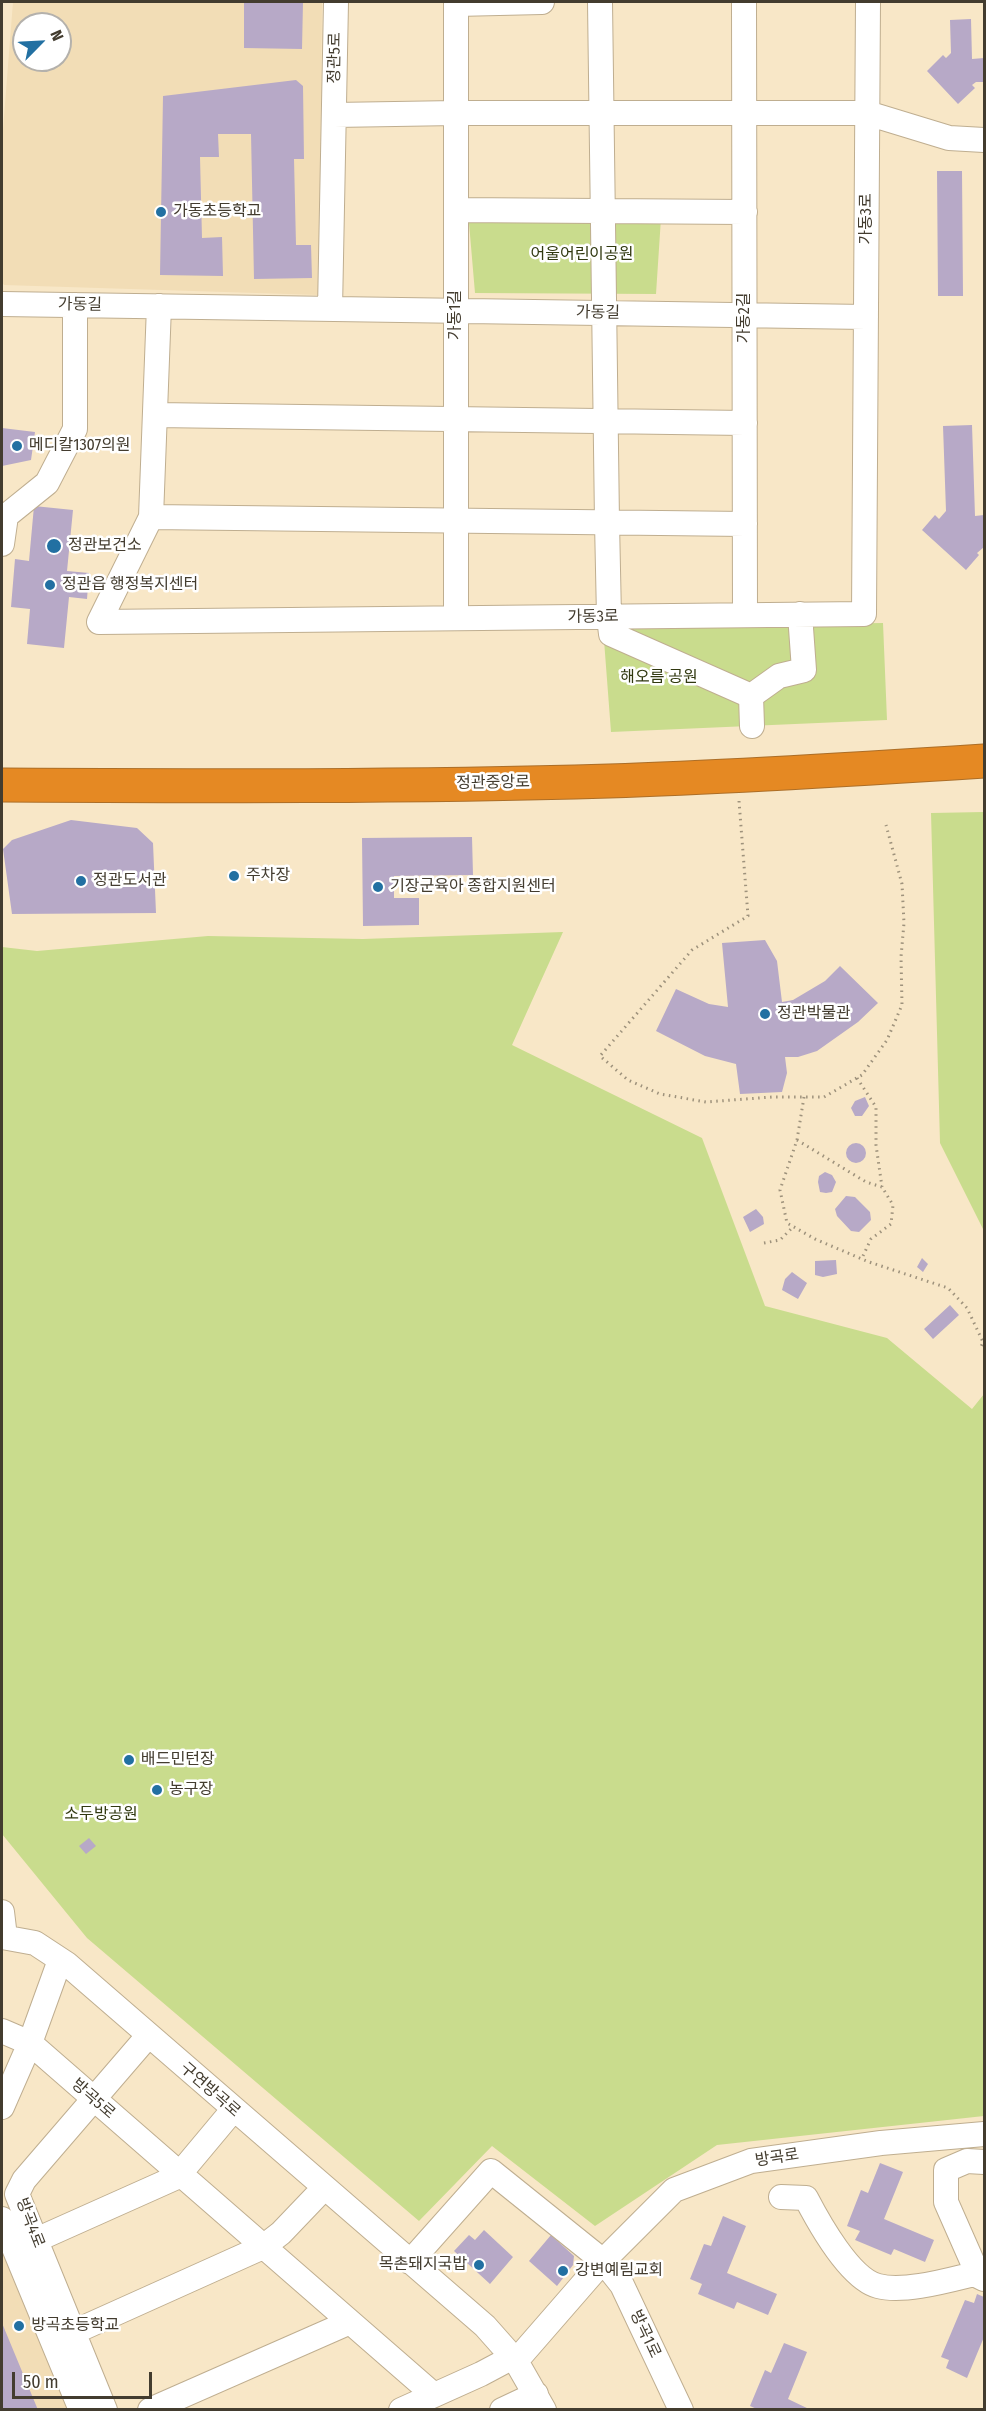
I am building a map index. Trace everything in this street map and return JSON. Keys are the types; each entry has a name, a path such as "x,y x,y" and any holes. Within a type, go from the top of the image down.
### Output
{"highway":[{"name":"정관중앙로","path":"2,785 251,786 611,781 984,762"}],"street":[{"name":"정관5로","path":"334,115 336,2"},
{"name":"가동1길","path":"456,618 456,3 542,2"},
{"path":"600,2 605,422 611,634 751,696"},
{"name":"가동2길","path":"744,2 745,615"},
{"name":"가동3로","path":"152,517 99,622 864,614 868,2"},
{"path":"330,309 334,115 867,113 949,138 984,140"},
{"path":"456,210 745,212"},
{"name":"가동길","path":"2,304 866,316"},
{"path":"2,544 6,516 47,483 75,429 75,305"},
{"path":"159,306 152,517 745,524"},
{"path":"156,415 745,423"},
{"path":"751,696 779,676 804,670 800,614"},
{"path":"751,696 752,726"},
{"path":"2,1912 3,1937"},
{"name":"구연방곡로","path":"3,1937 35,1943 60,1960 485,2326 514,2359 540,2402"},
{"path":"2,2107 30,2043 60,1960"},
{"name":"방곡5로","path":"2,2031 30,2043 434,2395"},
{"name":"방곡4로","path":"105,2409 17,2194 24,2180 148,2036"},
{"path":"36,2240 180,2174 232,2109"},
{"name":"방곡로","path":"514,2359 603,2261 674,2190 751,2161 881,2143 984,2134"},
{"path":"781,2197 806,2198 834,2246 855,2271 878,2286 917,2287 979,2276 946,2202 946,2170 967,2161 984,2162"},
{"path":"410,2262 491,2171 603,2261"},
{"path":"74,2332 264,2247 281,2233 324,2188"},
{"path":"2,2219 81,2409"},
{"name":"방곡1로","path":"603,2261 622,2285 681,2409"},
{"path":"150,2409 350,2322"},
{"path":"401,2409 514,2359"},
{"path":"502,2409 540,2402"}],"path":[{"path":"738,776 748,916 692,950 600,1056 628,1080 660,1094 706,1102 772,1097 824,1097 862,1075 887,1040 902,1005 901,957 904,923 902,884 886,825"},
{"path":"857,1078 876,1107 876,1145 882,1187 893,1204 891,1224 872,1239 862,1258"},
{"path":"804,1097 797,1140 780,1190 787,1223 815,1239 862,1258 948,1288 967,1308 983,1342 981,1347"},
{"path":"797,1140 866,1182 882,1187"},
{"path":"765,1243 780,1240 794,1226"}],"shaded area":[{"name":"가동초등학교","path":"13,2 322,2 319,295 4,285 2,282 2,142 12,15 12,72 72,72 72,12 12,12"},
{"name":"방곡초등학교","path":"2,2243 72,2409 2,2409"}],"green space":[{"name":"어울어린이공원","path":"478,215 661,218 656,294 475,293 469,223"},
{"name":"해오름 공원","path":"883,623 887,720 611,732 603,627"},
{"path":"984,812 984,1231 940,1143 931,813"},
{"name":"소두방공원","path":"563,932 512,1045 702,1138 765,1306 887,1338 972,1409 984,1394 984,2116 717,2145 595,2226 492,2146 419,2221 87,1938 2,1834 2,947 37,951 208,936 363,939"}],"building":[{"path":"244,2 303,2 302,49 244,48"},
{"path":"971,19 972,59 984,58 984,82 976,82 972,85 975,88 958,104 927,71 943,55 946,58 951,53 950,20"},
{"path":"296,80 303,86 304,159 294,159 296,245 311,245 312,278 254,279 251,134 218,134 219,157 200,157 202,238 222,237 223,276 160,275 163,96"},
{"path":"937,171 962,171 963,296 938,296"},
{"path":"972,425 975,516 984,515 984,547 977,553 979,555 966,570 922,530 935,515 939,519 946,511 943,426"},
{"name":"메디칼1307의원","path":"2,428 35,432 31,460 2,466"},
{"name":"정관읍 행정복지센터","path":"34,506 73,510 67,571 89,573 87,599 69,597 64,648 27,644 30,609 11,607 15,559 29,561"},
{"name":"정관도서관","path":"71,820 137,828 153,843 156,913 12,914 3,849 12,840"},
{"name":"기장군육아 종합지원센터","path":"472,837 473,875 394,876 394,898 419,898 419,925 363,926 362,838"},
{"name":"정관박물관","path":"765,940 777,961 782,1002 793,1000 825,981 840,966 878,1003 858,1022 817,1051 798,1057 785,1057 787,1073 782,1092 740,1094 736,1064 705,1056 656,1031 676,989 709,1004 728,1007 722,943"},
{"path":"865,1097 869,1106 862,1116 855,1116 851,1108 855,1101"},
{"path":"852,1143 860,1143 866,1149 866,1157 860,1163 852,1163 846,1157 846,1149"},
{"path":"825,1172 832,1175 836,1182 832,1192 820,1192 819,1176"},
{"path":"846,1196 855,1197 870,1212 871,1220 859,1232 851,1231 837,1216 835,1209"},
{"path":"756,1209 763,1217 764,1224 750,1232 743,1217"},
{"path":"922,1258 928,1264 923,1272 917,1267"},
{"path":"836,1260 837,1274 823,1277 815,1275 815,1261"},
{"path":"792,1272 807,1283 798,1299 782,1290 785,1279"},
{"path":"950,1305 959,1315 933,1339 924,1329"},
{"path":"89,1838 96,1846 86,1854 79,1846"},
{"path":"880,2163 903,2172 884,2219 934,2240 925,2262 894,2249 891,2255 855,2240 860,2231 847,2226 861,2190 868,2193"},
{"path":"723,2216 746,2226 727,2273 777,2294 768,2315 737,2302 734,2309 698,2294 702,2284 690,2279 704,2244 711,2246"},
{"path":"484,2230 513,2257 490,2284 454,2251 469,2235 475,2240"},
{"path":"551,2235 574,2256 573,2265 557,2286 529,2261"},
{"path":"977,2294 984,2297 984,2337 967,2378 946,2368 949,2360 941,2357 965,2300 974,2303"},
{"path":"2,2323 38,2410 2,2410"},
{"path":"784,2343 807,2352 788,2399 811,2410 759,2410 750,2406 765,2370 771,2373"}],"place":[{"name":"가동초등학교","path":"161,212"},
{"name":"메디칼1307의원","path":"17,446"},
{"name":"정관보건소","path":"54,546"},
{"name":"정관읍 행정복지센터","path":"50,585"},
{"name":"주차장","path":"234,876"},
{"name":"정관도서관","path":"81,881"},
{"name":"기장군육아 종합지원센터","path":"378,887"},
{"name":"정관박물관","path":"765,1014"},
{"name":"배드민턴장","path":"129,1760"},
{"name":"농구장","path":"157,1790"},
{"name":"목촌돼지국밥","path":"479,2265"},
{"name":"강변예림교회","path":"563,2271"},
{"name":"방곡초등학교","path":"19,2326"}]}
